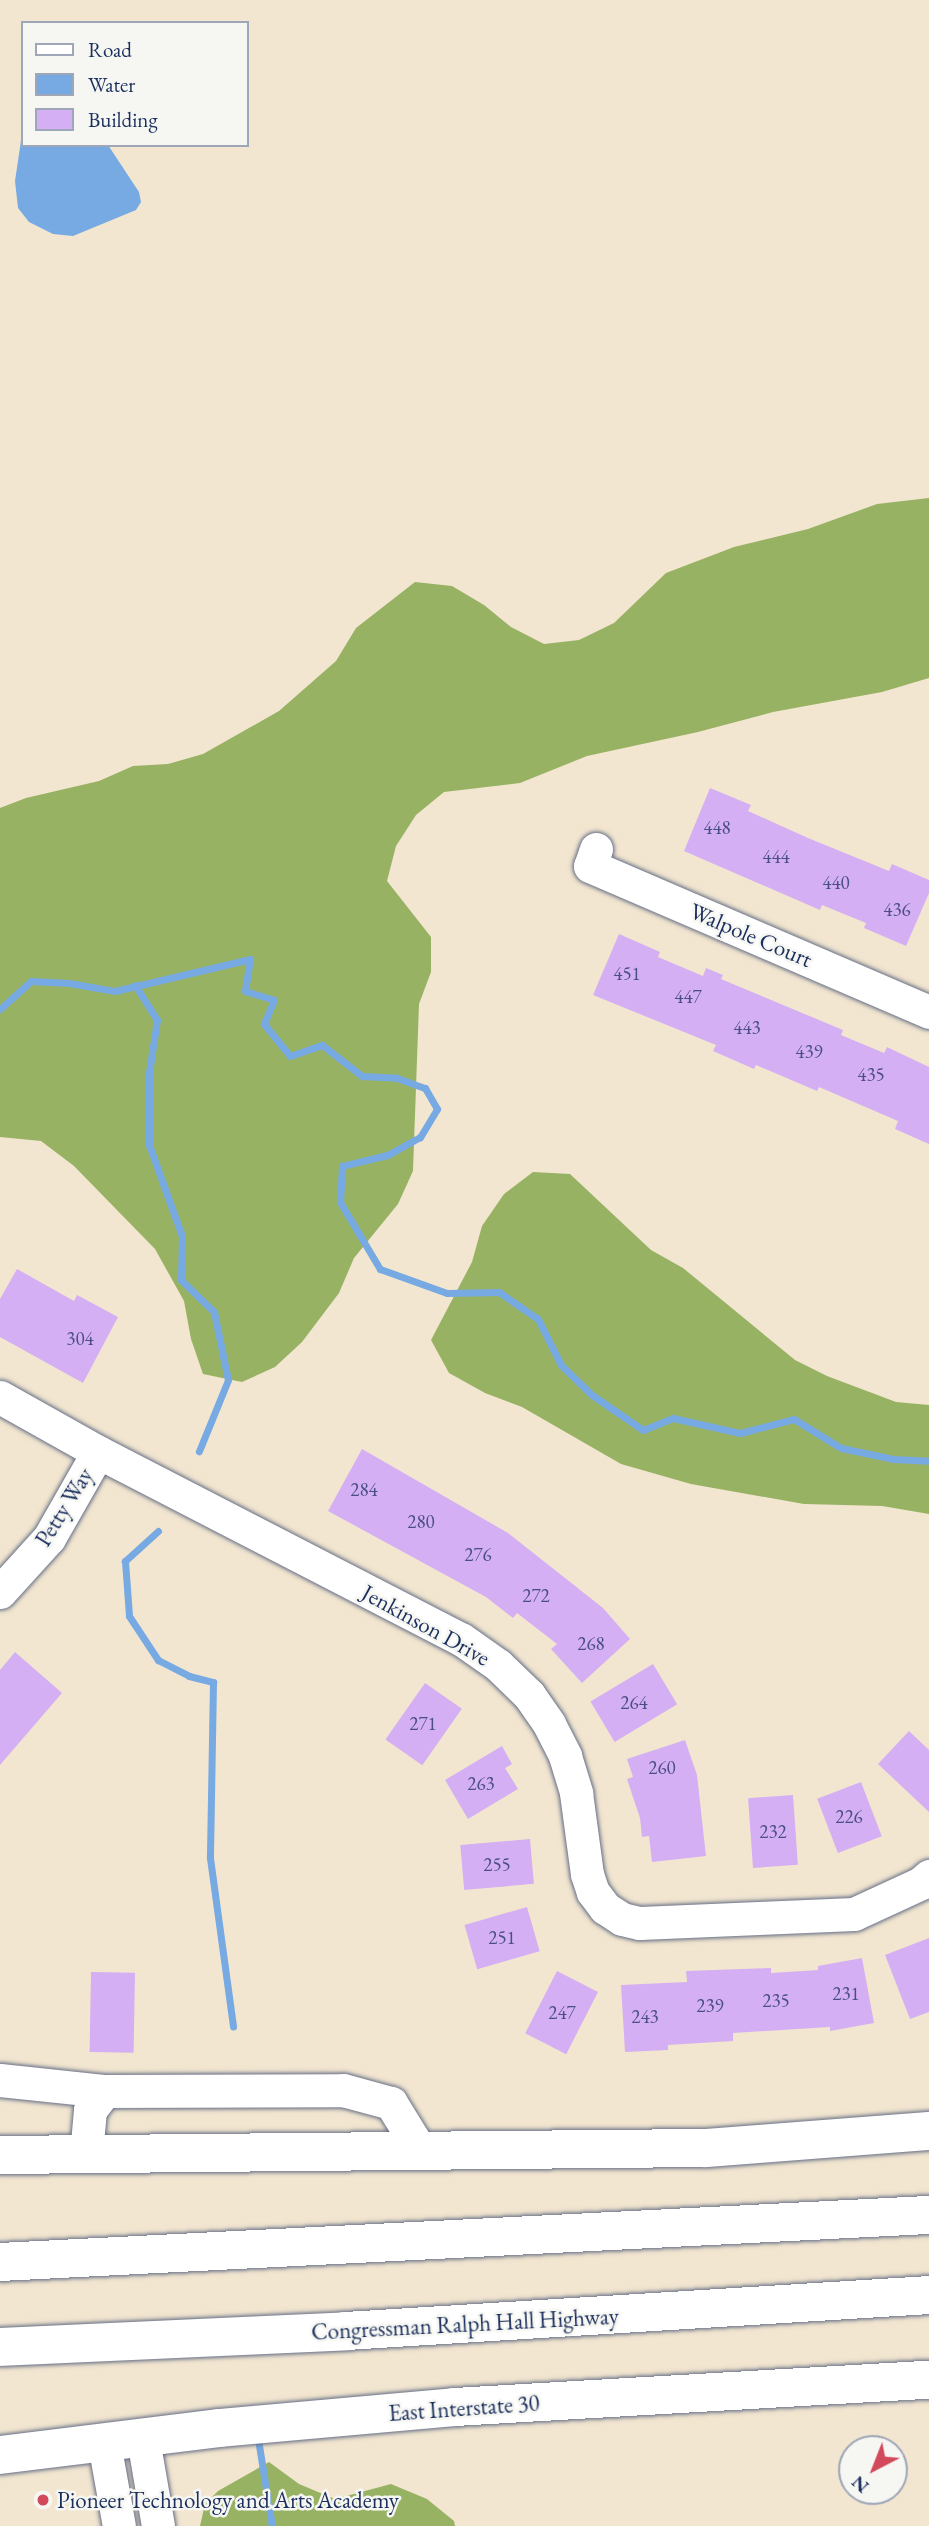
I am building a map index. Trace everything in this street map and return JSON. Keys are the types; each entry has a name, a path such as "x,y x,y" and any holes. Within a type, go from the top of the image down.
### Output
{"main road":[{"path":"0,2155 706,2148 929,2131"},
{"path":"0,2262 929,2215"},
{"name":"Congressman Ralph Hall Highway","path":"0,2347 346,2331 929,2295"},
{"name":"East Interstate 30","path":"0,2455 220,2428 455,2407 929,2380"}],"street":[{"name":"Walpole Court","path":"596,849 590,866 929,1012"},
{"name":"Jenkinson Drive","path":"0,1397 98,1452 461,1639 498,1665 529,1695 549,1724 565,1756 576,1793 590,1883 605,1908 622,1919 640,1923 854,1914 921,1883 929,1876"},
{"name":"Petty Way","path":"0,1592 49,1538 98,1452"},
{"path":"0,2080 105,2091 343,2090 391,2104 420,2150"},
{"path":"86,2154 90,2110 105,2091"},
{"path":"143,2438 158,2526"},
{"path":"104,2443 119,2526"}],"green space":[{"path":"929,498 929,678 882,692 773,712 698,732 587,756 520,783 444,792 416,815 396,846 387,881 431,937 431,972 419,1004 413,1171 398,1204 354,1258 339,1293 302,1342 275,1367 242,1382 203,1374 191,1339 184,1301 155,1249 74,1166 41,1141 0,1137 0,808 26,798 99,781 133,766 168,764 203,754 279,711 336,661 356,628 415,582 452,586 484,605 511,627 544,644 579,640 614,623 666,573 734,547 808,529 877,504"},
{"path":"533,1172 570,1174 651,1250 683,1268 795,1360 827,1376 896,1402 929,1405 929,1514 882,1506 804,1504 691,1484 621,1464 522,1407 485,1393 449,1373 431,1340 472,1262 482,1226 504,1194"},
{"path":"269,2462 299,2484 335,2499 391,2484 427,2499 454,2521 455,2526 200,2526 205,2504 218,2491"}],"water":[{"path":"21,140 21,147 109,147 139,192 141,202 136,210 73,236 53,234 29,222 18,208 15,181"}],"building":[{"path":"710,788 751,805 748,811 808,838 889,871 892,864 929,880 929,893 906,946 864,928 866,923 822,905 820,910 684,851"},
{"path":"619,934 660,952 658,957 703,976 706,968 723,975 721,979 843,1030 841,1035 884,1053 887,1047 929,1067 929,1144 895,1129 898,1121 819,1087 817,1091 756,1065 754,1069 713,1051 716,1045 593,995"},
{"path":"17,1269 74,1301 77,1295 118,1317 83,1383 0,1337 0,1299"},
{"path":"362,1449 508,1533 603,1608 630,1639 582,1683 551,1649 557,1644 517,1613 513,1618 486,1597 328,1511"},
{"path":"15,1652 62,1693 0,1765 0,1670"},
{"path":"653,1664 677,1704 615,1742 590,1702"},
{"path":"425,1683 462,1709 422,1765 385,1740"},
{"path":"909,1731 929,1750 929,1812 878,1764"},
{"path":"685,1740 697,1775 706,1856 652,1862 649,1836 642,1837 640,1818 627,1779 633,1777 627,1759"},
{"path":"502,1746 512,1764 505,1768 518,1789 468,1819 445,1780"},
{"path":"861,1782 882,1836 838,1853 817,1799"},
{"path":"793,1795 798,1865 753,1868 748,1798"},
{"path":"530,1839 534,1884 464,1890 460,1845"},
{"path":"527,1907 540,1951 477,1969 465,1925"},
{"path":"929,1938 929,2012 910,2019 885,1955"},
{"path":"862,1958 874,2023 830,2031 830,2027 733,2033 733,2041 668,2045 668,2050 625,2052 621,1985 687,1982 686,1971 771,1968 771,1973 818,1970 818,1966"},
{"path":"557,1971 598,1992 566,2054 525,2033"},
{"path":"91,1972 135,1973 134,2053 90,2052"}],"waterway":[{"path":"0,1009 31,981 69,983 115,991 250,959 245,991 274,1000 264,1024 290,1056 322,1045 362,1076 397,1078 425,1088 437,1109 420,1137 387,1155 342,1166 340,1202 380,1269 447,1293 499,1292 538,1319 561,1365 592,1395 643,1430 673,1418 740,1433 794,1419 841,1448 893,1459 929,1461"},
{"path":"135,985 157,1020 149,1072 149,1145 182,1236 181,1280 214,1312 228,1380 199,1451"},
{"path":"158,1531 125,1561 129,1616 158,1660 189,1676 213,1682 210,1858 233,2026"},
{"path":"258,2439 272,2526"}],"place":[{"name":"Pioneer Technology and Arts Academy","path":"43,2500"}]}
